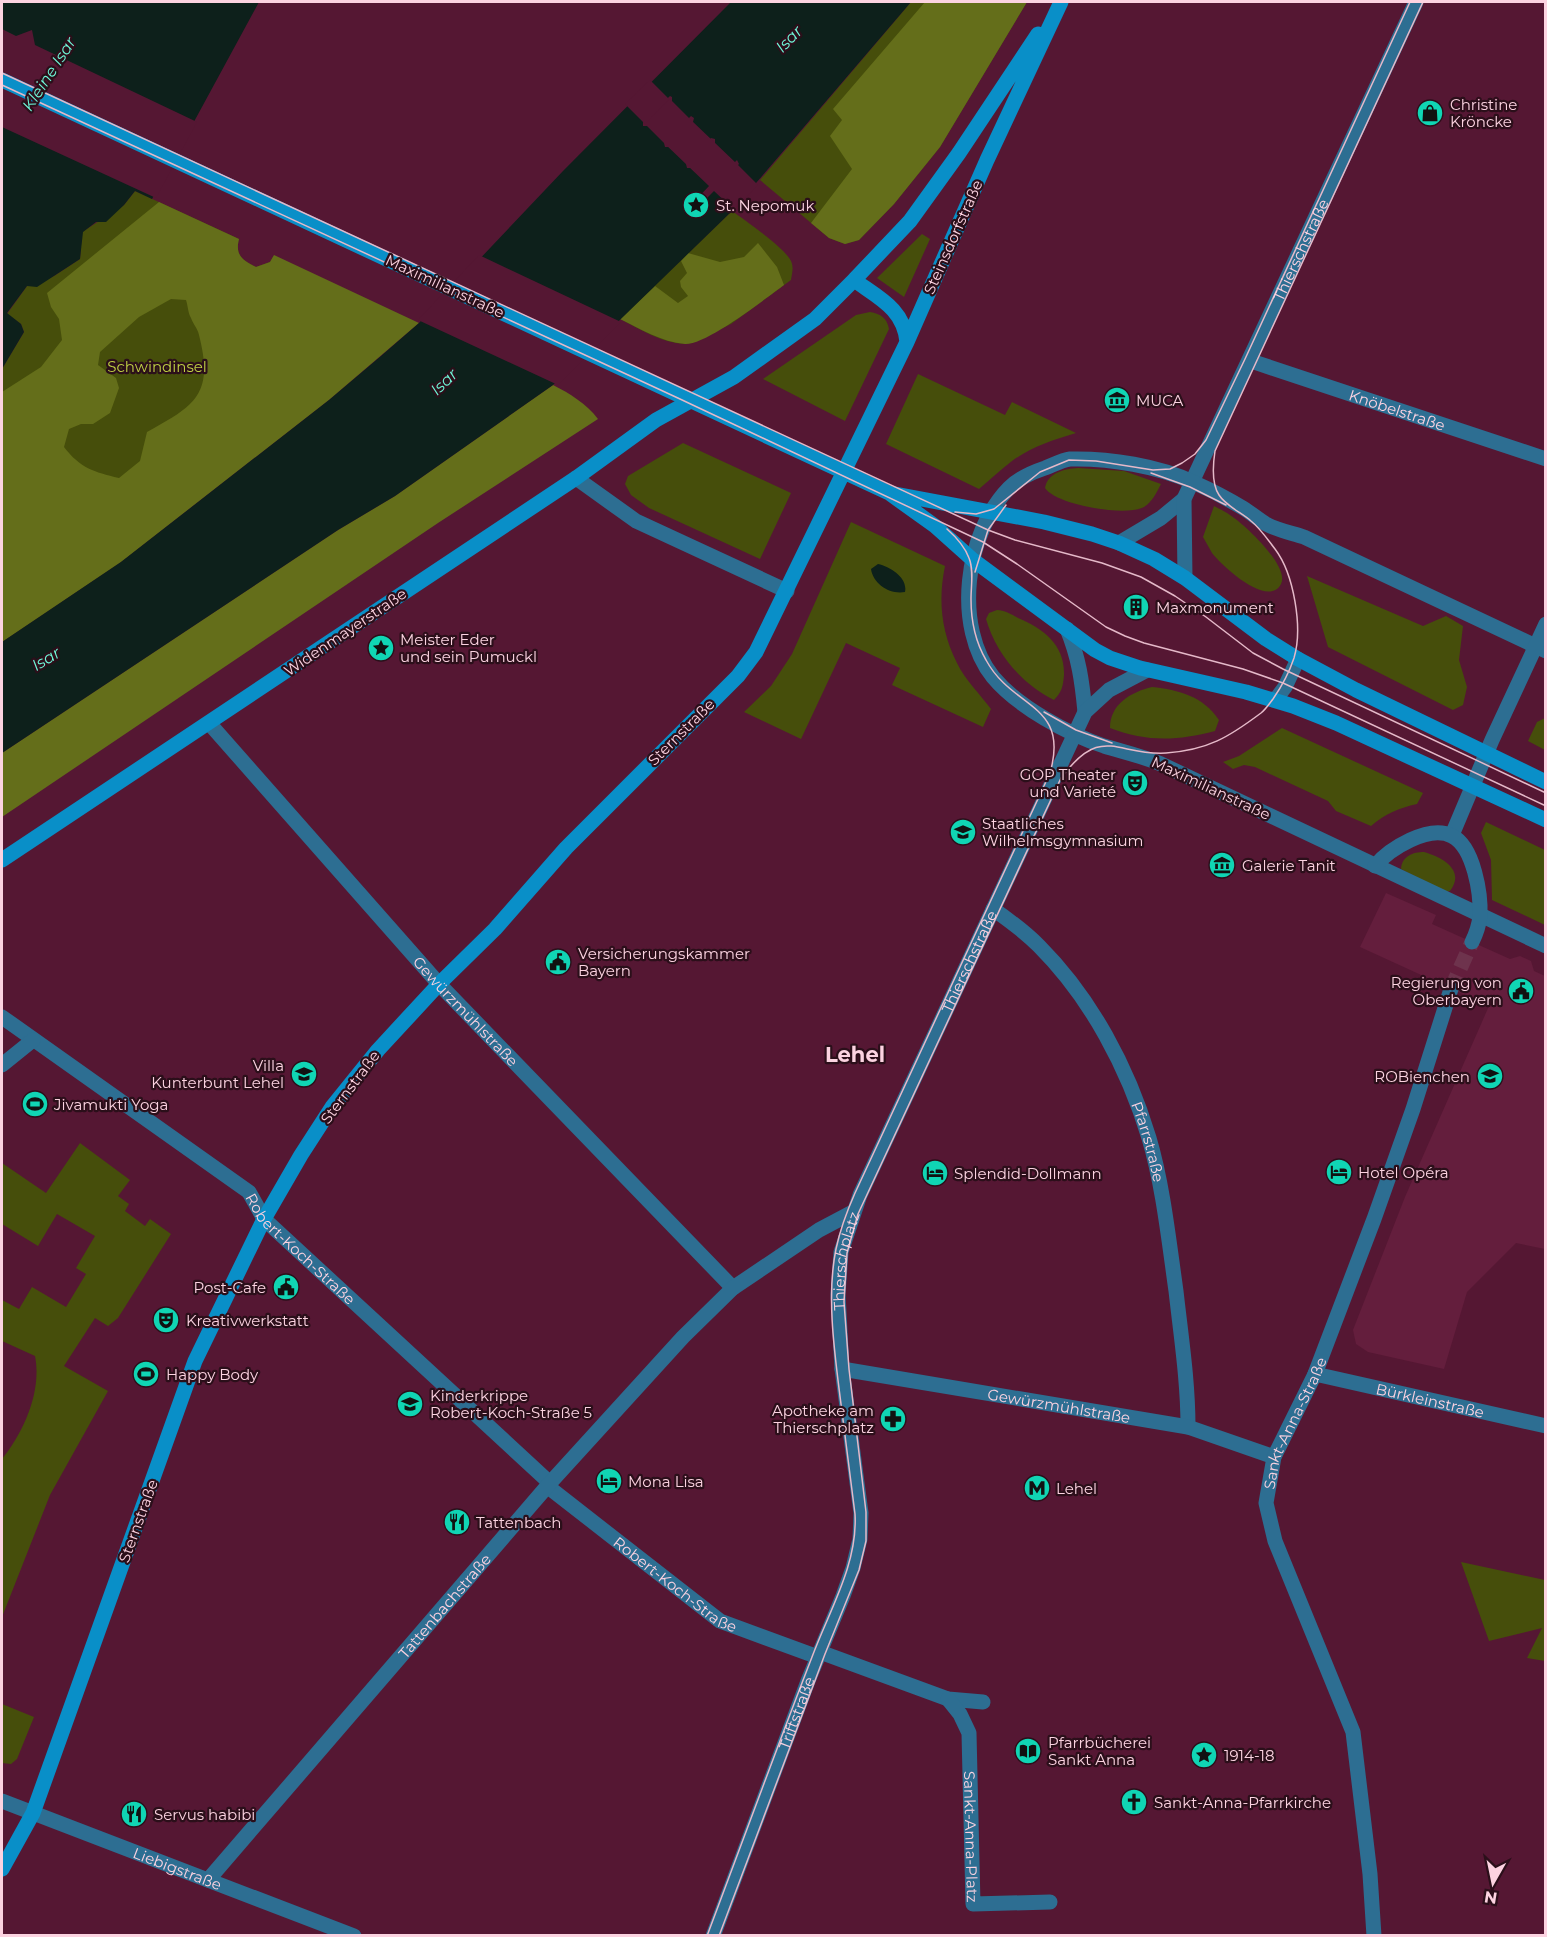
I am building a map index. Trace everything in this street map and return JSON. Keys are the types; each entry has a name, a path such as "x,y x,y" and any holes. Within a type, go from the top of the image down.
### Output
{"main road":[{"name":"Steinsdorfstraße","path":"688,401 734,377 815,319 855,280 909,221 959,153 1060,2"},
{"name":"Steinsdorfstraße","path":"844,472 908,342 987,160 1060,2"},
{"name":"Maximilianstraße","path":"2,80 889,493 935,526 973,560 1095,650 1110,658 1147,669 1276,699 1336,723 1545,820"},
{"path":"855,280 896,311 903,321 908,342"},
{"name":"Widenmayerstraße","path":"2,860 576,478 656,420 688,401"},
{"name":"Sternstraße","path":"2,1869 33,1813 195,1361 264,1219 301,1155 332,1107 378,1050 439,984 495,929 566,848 738,676 756,652 844,472"},
{"name":"Maximilianstraße","path":"889,493 1044,522 1119,543 1154,559 1185,578 1266,639 1298,659 1356,690 1545,782"}],"street":[{"name":"Thierschstraße","path":"1119,543 1161,518 1184,499 1251,361 1416,2"},
{"name":"Knöbelstraße","path":"1251,361 1545,459"},
{"name":"Maximilianstraße","path":"1540,649 1304,537 1267,524 1243,508 1193,482 1099,459 1067,459 1018,481 1010,487 991,513 973,560 969,601 973,639 983,662 1009,694 1075,734 1102,745 1138,754 1545,946"},
{"path":"576,478 636,521 787,591"},
{"name":"Thierschstraße","path":"1184,499 1185,578"},
{"path":"1452,835 1486,754 1540,649 1545,624"},
{"name":"Thierschstraße","path":"1067,629 1082,672 1085,712"},
{"path":"1276,699 1285,687 1298,659"},
{"name":"Thierschstraße","path":"853,1212 1085,712 1109,690 1147,669"},
{"name":"Gewürzmühlstraße","path":"209,723 439,984 733,1288"},
{"path":"1375,866 1383,856 1404,843 1432,834 1452,835 1461,843 1473,866 1480,916 1477,932 1472,942"},
{"name":"Pfarrstraße","path":"993,909 1039,946 1067,979 1096,1019 1121,1064 1149,1139 1163,1206 1188,1391 1188,1427"},
{"name":"Sankt-Anna-Straße","path":"1374,1935 1370,1874 1353,1732 1275,1541 1266,1503 1274,1457 1315,1374 1374,1220 1413,1110 1451,989"},
{"name":"Robert-Koch-Straße","path":"2,1017 249,1192 264,1219 549,1485 720,1621 819,1654"},
{"path":"2,1065 33,1040"},
{"name":"Thierschplatz","path":"683,1337 733,1288 819,1230 853,1212"},
{"name":"Thierschplatz","path":"853,1212 841,1252 839,1274 842,1369 857,1486"},
{"name":"Tattenbachstraße","path":"208,1880 549,1485 683,1337"},
{"name":"Gewürzmühlstraße","path":"842,1369 1188,1427 1274,1457"},
{"name":"Bürkleinstraße","path":"1315,1374 1545,1426"},
{"name":"Triftstraße","path":"713,1935 851,1575 860,1539 861,1520 857,1486"},
{"path":"819,1654 948,1699 983,1702"},
{"name":"Sankt-Anna-Platz","path":"948,1699 960,1714 969,1733 973,1904 1050,1902"},
{"name":"Liebigstraße","path":"2,1801 354,1935"}],"shaded area":[{"name":"Regierung von Oberbayern","path":"1386,893 1436,915 1432,924 1510,959 1520,956 1531,961 1534,971 1545,976 1545,1249 1516,1243 1467,1292 1444,1369 1368,1352 1356,1344 1353,1330 1405,1197 1489,1006 1360,947"}],"green space":[{"path":"911,2 1027,2 940,147 894,204 859,240 845,244 829,238 760,180"},
{"path":"925,2 1027,2 940,147 894,204 859,240 845,244 829,238 811,223 852,169 830,136 842,120 833,109"},
{"name":"Schwindinsel","path":"135,191 239,239 239,253 247,262 256,267 270,262 274,255 183,513 121,562 2,642 2,369 24,332 21,324 7,314 27,286 54,276 80,259 82,232 124,205"},
{"name":"Schwindinsel","path":"159,202 239,239 239,253 247,262 256,267 270,262 274,255 419,323 329,400 121,562 2,642 2,392 41,367 62,340 59,319 51,307 47,293","holes":["171,299 186,300 203,355 202,385 197,396 178,414 147,432 140,461 119,478 95,471 82,464 64,447 69,429 81,424 93,424 110,413 119,388 116,378 98,365 100,352 139,317"]},
{"path":"732,211 787,256 792,266 791,280 731,324 691,343 682,344 664,340 620,319"},
{"path":"922,234 930,239 904,297 877,278"},
{"path":"758,243 777,267 784,285 707,337 685,344 676,343 651,335 620,319 655,286 678,303 688,296 681,287 680,281 687,273 681,261 688,253 720,262 744,257"},
{"path":"870,312 883,317 889,329 845,421 763,379 856,315"},
{"path":"918,374 1005,415 1012,402 1076,433 1051,441 1019,456 979,489 886,444"},
{"path":"553,385 589,408 598,419 438,523 2,817 2,753 338,530 395,496"},
{"path":"683,443 791,493 760,559 649,508 631,495 625,484 628,476"},
{"path":"1078,468 1124,471 1161,484 1152,500 1144,507 1122,511 1076,504 1063,500 1045,488 1053,475"},
{"path":"1214,506 1245,527 1273,557 1282,576 1281,584 1275,590 1266,591 1245,582 1234,575 1212,553 1203,537"},
{"path":"851,522 945,566 942,591 944,627 960,669 991,709 983,727 892,685 900,668 846,643 801,739 744,712 771,686 792,654"},
{"path":"1307,576 1423,626 1446,616 1463,626 1459,660 1467,687 1463,705 1453,710 1328,647"},
{"path":"997,610 1008,612 1036,627 1057,647 1061,655 1064,675 1062,689 1054,700 1031,686 1003,656 986,619 989,613"},
{"path":"1152,687 1181,692 1206,705 1219,720 1215,731 1188,737 1149,738 1110,728 1114,712 1123,700"},
{"path":"1545,718 1545,750 1528,741 1537,722"},
{"path":"1282,728 1423,793 1417,804 1392,812 1371,826 1336,811 1328,801 1255,767 1244,765 1233,769 1223,762 1239,756"},
{"path":"1486,822 1545,850 1545,925 1492,900 1491,860 1481,833"},
{"path":"1424,852 1438,857 1454,871 1454,884 1450,891 1445,892 1401,869 1403,861 1409,856"},
{"path":"80,1143 130,1180 118,1196 129,1204 125,1211 145,1226 150,1219 171,1234 118,1318 108,1326 95,1318 64,1366 108,1391 50,1495 2,1617 2,1459 24,1424 33,1397 36,1369 35,1356 2,1341 2,1300 19,1309 32,1287 66,1307 86,1274 76,1268 95,1236 57,1214 38,1246 2,1224 2,1163 46,1193"},
{"path":"1461,1562 1545,1580 1545,1661 1527,1658 1542,1628 1489,1641"},
{"path":"2,1704 34,1717 17,1759 11,1764 2,1763"}],"water":[{"name":"Kleine Isar","path":"2,2 259,2 152,199 135,191 106,222 96,222 83,232 80,259 37,287 27,286 7,313 21,324 24,332 2,369"},
{"name":"Isar","path":"731,2 911,2 732,211 553,385 395,496 338,530 2,753 2,642 121,562 329,400 419,323 563,171","holes":["670,96 672,97 672,101 647,126 643,126 643,122","691,116 694,118 693,122 669,147 665,147 664,143","711,138 715,139 715,143 691,168 687,168 686,164","737,160 739,164 697,208 693,209 693,204"]},
{"path":"878,564 898,574 904,582 905,592 894,592 879,584 871,569"}],"pier":[{"path":"2,29 16,36 32,30 35,45 197,122 156,198 2,127"},
{"path":"650,80 669,99 645,124 625,104"},
{"path":"670,99 713,141 688,166 645,124"},
{"path":"713,141 758,185 734,210 714,191 697,208 692,204 709,186 688,166"},
{"path":"479,255 621,322 558,385 418,320"}],"tunnel":[{"path":"1451,989 1472,942"}],"tram line":[{"path":"955,512 976,514 994,509 1040,472 1069,460 1096,461 1153,470 1170,469 1195,454 1206,440 1245,359 1410,2"},
{"path":"719,1936 859,1570 866,1541 866,1512 849,1369 844,1302 847,1253 858,1214 1061,778 1075,761 1088,751 1099,747 1110,746 1149,753 1166,753 1194,749 1217,741 1239,729 1263,711 1288,674 1297,646 1298,632 1292,587 1282,560 1261,531 1226,503 1216,490 1213,467 1215,451 1423,2"},
{"path":"2,73 988,530 1015,540 1102,563 1141,577 1206,617 1253,653 1546,793"},
{"path":"2,85 983,542 1106,627 1125,636 1243,669 1283,683 1546,806"},
{"path":"1151,473 1190,487 1226,505"},
{"path":"975,572 988,530 1006,505"},
{"path":"707,1936 841,1587 852,1551 855,1514 832,1326 833,1267 840,1235 855,1193 1050,773 1054,750 1052,733 1046,720 997,676 982,653 974,631 972,615 971,563 963,546 947,529"},
{"path":"1044,712 1076,730 1112,743"}],"place":[{"name":"Christine Kröncke","path":"1430,113"},
{"name":"St. Nepomuk","path":"696,205"},
{"name":"MUCA","path":"1117,400"},
{"name":"Maxmonument","path":"1136,607"},
{"name":"Meister Eder und sein Pumuckl","path":"381,648"},
{"name":"GOP Theater und Varieté","path":"1135,783"},
{"name":"Staatliches Wilhelmsgymnasium","path":"963,832"},
{"name":"Galerie Tanit","path":"1222,865"},
{"name":"Versicherungskammer Bayern","path":"558,962"},
{"name":"Regierung von Oberbayern","path":"1521,991"},
{"name":"Villa Kunterbunt Lehel","path":"304,1074"},
{"name":"ROBienchen","path":"1490,1076"},
{"name":"Jivamukti Yoga","path":"35,1104"},
{"name":"Hotel Opéra","path":"1339,1172"},
{"name":"Splendid-Dollmann","path":"935,1173"},
{"name":"Post-Cafe","path":"286,1287"},
{"name":"Kreativwerkstatt","path":"166,1320"},
{"name":"Happy Body","path":"146,1374"},
{"name":"Kinderkrippe Robert-Koch-Straße 5","path":"410,1404"},
{"name":"Apotheke am Thierschplatz","path":"893,1419"},
{"name":"Mona Lisa","path":"609,1481"},
{"name":"Lehel","path":"1037,1488"},
{"name":"Tattenbach","path":"457,1522"},
{"name":"Pfarrbücherei Sankt Anna","path":"1028,1751"},
{"name":"1914-18","path":"1204,1755"},
{"name":"Sankt-Anna-Pfarrkirche","path":"1134,1802"},
{"name":"Servus habibi","path":"134,1814"}],"district":[{"name":"Lehel","path":"855,1054"}]}
